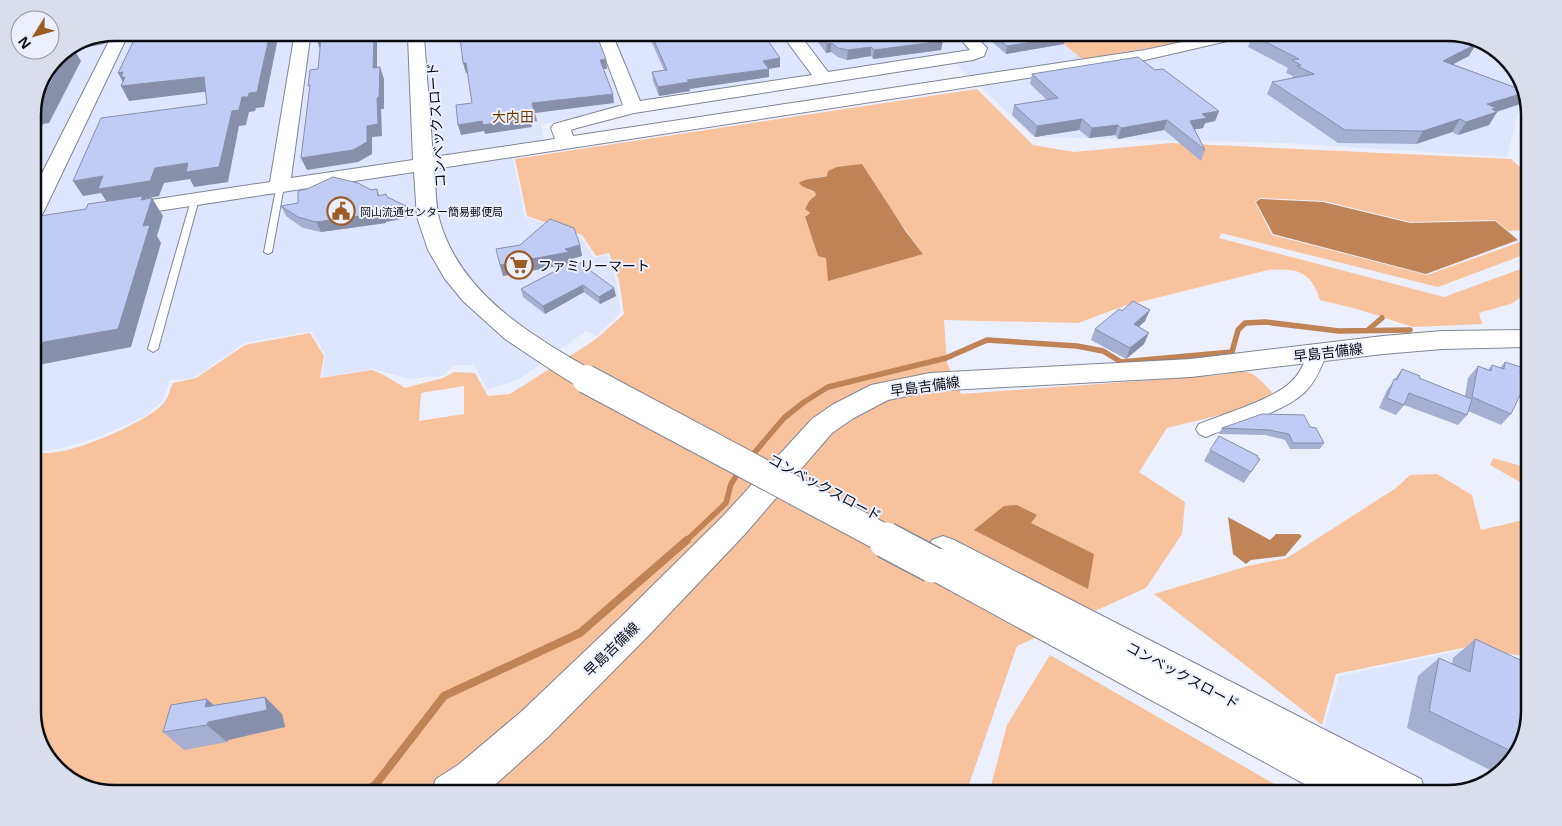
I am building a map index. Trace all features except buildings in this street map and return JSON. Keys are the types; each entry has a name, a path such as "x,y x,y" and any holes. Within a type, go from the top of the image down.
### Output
{"street":[{"path":"41,196 117,41"},
{"path":"280,186 302,41"},
{"name":"コンベックスロード","path":"416,41 431,163"},
{"name":"コンベックスロード","path":"430,41 431,163 429,223 440,251 451,270 472,296 500,323 534,349 592,373 938,557 1389,785"},
{"path":"607,41 633,108"},
{"path":"795,41 822,78"},
{"path":"565,143 561,128 633,108 973,55 978,52 979,48 971,41"},
{"path":"100,214 1144,55 1207,41"},
{"name":"早島吉備線","path":"463,785 535,724 636,625 734,525 822,426 881,392 930,382 1191,368 1442,340 1521,339"},
{"path":"1206,429 1281,399 1297,388 1309,373 1318,353"},
{"name":"コンベックスロード","path":"938,557 1343,785"}],"lane":[{"path":"268,252 280,186"},
{"path":"153,349 195,200"}],"shaded area":[{"path":"116,41 1446,41 1470,45 1488,54 1508,74 1517,92 1520,105 1507,157 1285,143 1034,137 945,54 617,107 541,125 544,140 510,145 525,217 581,237 594,258 608,255 616,281 621,313 596,336 586,331 520,379 487,390 474,365 456,365 442,376 409,379 373,369 322,377 325,355 311,331 245,343 193,378 170,380 162,402 145,416 101,436 67,447 41,450 41,111 49,83 57,70 78,51 92,45"},
{"path":"1060,41 1187,41 1178,43 1082,59"},
{"path":"977,89 1033,145 1074,152 1171,143 1511,159 1521,168 1521,230 1508,231 1495,220 1410,222 1324,201 1260,198 1255,202 1272,235 1427,275 1521,242 1521,256 1438,287 1221,233 1219,238 1444,297 1521,269 1521,296 1513,303 1479,313 1482,324 1413,327 1357,309 1320,300 1312,283 1301,273 1287,270 1268,270 1124,306 1078,323 944,320 947,363 961,394 1221,375 1239,372 1254,375 1272,392 1270,397 1228,413 1167,428 1139,472 1185,502 1182,534 1146,588 1017,646 969,785 116,785 92,781 74,772 54,752 45,734 41,715 41,452 71,449 107,436 141,420 165,402 173,383 196,378 245,345 310,333 324,356 320,378 372,370 405,388 443,378 454,372 475,373 488,396 510,394 595,340 624,314 619,280 609,253 596,256 582,235 527,216 515,159","holes":["827,176 886,203 923,254 818,256 805,218 810,213 805,209 809,201 816,195 815,192 810,191 802,180","464,386 464,414 419,421 421,393"]},
{"path":"862,164 906,232 923,254 828,281 826,258 818,256 805,217 810,213 805,209 809,201 816,195 815,192 799,183 827,176 828,171 837,167"},
{"path":"1260,199 1323,202 1410,223 1495,221 1518,240 1426,274 1273,234 1256,202"},
{"path":"1493,458 1521,466 1521,483 1490,465"},
{"path":"1437,474 1472,495 1481,530 1521,521 1521,656 1467,647 1336,674 1322,725 1154,594 1248,566 1287,558 1396,488 1410,475"},
{"path":"1017,505 1037,515 1031,523 1094,554 1088,589 974,530 1004,506"},
{"path":"1228,517 1270,540 1276,534 1299,534 1302,536 1285,556 1251,560 1246,564 1233,554"},
{"path":"1467,649 1516,737 1508,752 1495,766 1484,775 1466,782 1446,785 1306,785 1339,676"},
{"path":"1050,655 1276,785 991,785 1007,725"}],"waterway":[{"path":"1368,330 1382,318"},
{"path":"749,459 784,418 804,402 828,387 946,358 987,340 1077,346 1103,351 1121,362 1232,352 1238,330 1245,323 1265,322 1339,331 1410,330"},
{"path":"686,541 726,503 731,484 740,470"},
{"path":"375,785 444,696 580,633 687,540"}],"place":[{"name":"岡山流通センター簡易郵便局","path":"341,211"},
{"name":"ファミリーマート","path":"519,265"}],"district":[{"name":"大内田","path":"513,116"}]}
